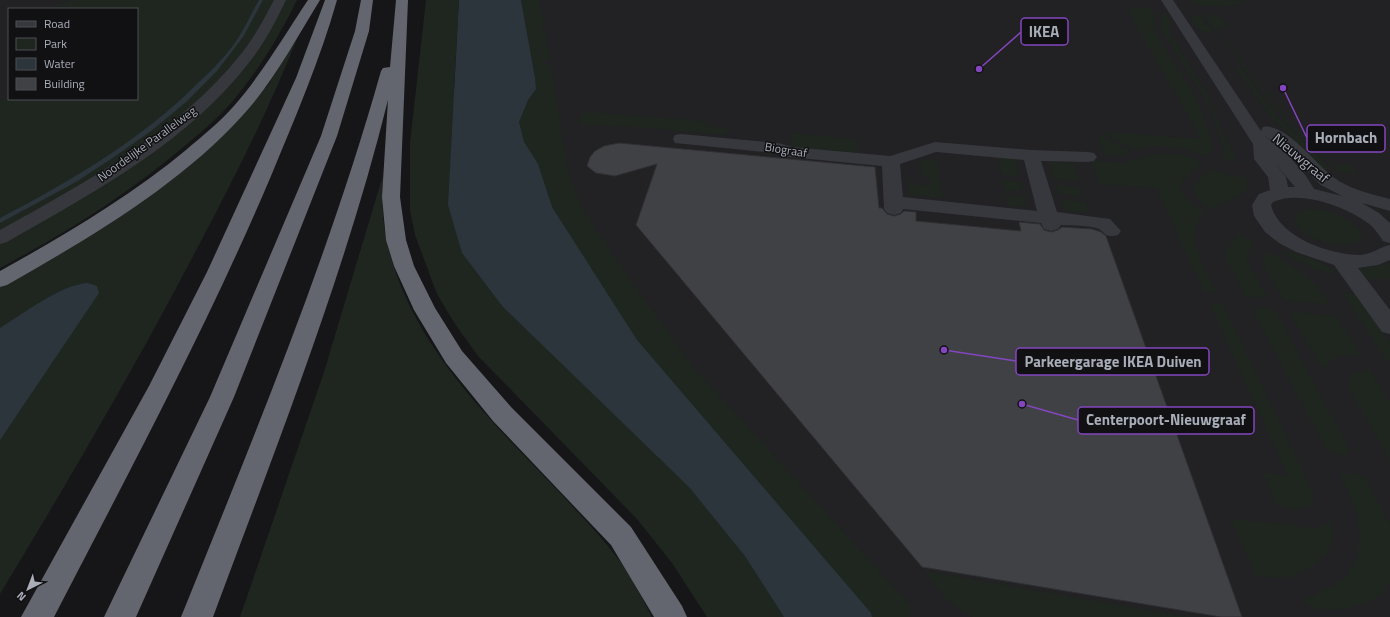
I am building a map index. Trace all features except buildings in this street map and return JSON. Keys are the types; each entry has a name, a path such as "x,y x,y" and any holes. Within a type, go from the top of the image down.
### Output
{"highway":[{"path":"0,280 46,254 112,213 168,173 212,137 259,86 314,0"},
{"path":"38,617 121,460 240,224 320,37 331,0"},
{"path":"120,617 222,397 329,136 362,31 367,0"},
{"path":"402,0 391,197 396,240 404,266 425,310 454,357 502,414 621,536 671,617"},
{"path":"197,617 305,339 371,140 400,23"}],"street":[{"name":"Noordelijke Parallelweg","path":"0,238 121,166 167,133 199,106 245,58 270,20 280,0"},
{"name":"Nieuwgraaf","path":"1167,0 1260,142 1283,160 1300,180 1307,193"},
{"name":"Nieuwgraaf","path":"1238,110 1298,152 1327,182 1357,196 1390,205"},
{"name":"Biograaf","path":"681,139 778,148 789,152 891,162 935,148 1031,156 1088,157"},
{"name":"Nieuwgraaf","path":"1260,142 1263,159 1276,177 1280,193"},
{"path":"1031,156 1050,221"},
{"path":"891,162 894,206 1050,221 1103,223 1112,231"},
{"path":"1390,237 1384,222 1338,200 1307,193 1280,193 1270,196 1264,201 1262,208 1263,216 1270,225 1296,244 1325,256 1359,261 1374,260 1385,256 1390,250"},
{"path":"1340,259 1390,326"}],"shaded area":[{"path":"0,0 207,0 138,9 8,8 9,100 0,162"},
{"path":"483,0 1390,0 1390,617 812,617 494,191"}],"green space":[{"path":"70,0 277,0 243,56 213,89 185,114 126,158 0,235 0,101 8,97 8,100 138,100 138,8 71,8 57,6"},
{"path":"284,0 297,0 283,27 259,66 242,90 216,118 165,162 120,196 49,241 0,268 0,242 202,108"},
{"path":"426,0 459,0 454,88 535,76 521,0 540,0 541,5 537,6 537,9 542,9 544,25 540,26 540,29 545,29 550,60 545,60 545,65 551,65 568,172 580,203 643,298 695,369 911,606 910,617 707,617 672,563 637,519 478,356 455,324 437,294 415,235 410,210 410,143"},
{"path":"1190,0 1226,0 1390,11 1251,2 1222,7 1197,5"},
{"path":"1129,7 1151,8 1154,15 1153,29 1192,92 1201,110 1214,149 1208,156 1163,146 1144,147 1135,150 1101,131 1202,139 1128,12 1132,12"},
{"path":"1160,11 1165,13 1171,22 1169,32 1207,94 1225,139 1240,163 1221,157 1224,154 1224,149 1207,102 1161,29"},
{"path":"1202,13 1220,17 1228,28 1216,28 1289,121 1334,166 1351,166 1360,173 1338,172 1287,123"},
{"path":"1199,14 1213,32 1200,31 1189,17"},
{"path":"298,36 258,129 181,279 93,438 0,594 0,287 235,123 268,85"},
{"path":"1234,67 1240,67 1276,115 1330,169 1323,169 1271,116"},
{"path":"590,112 702,121 706,123 706,126 725,128 729,132 723,135 634,127 584,125 579,122 578,118 583,113"},
{"path":"792,133 857,139 857,153 790,147"},
{"path":"1096,133 1130,152 1119,156 1105,155"},
{"path":"1160,153 1179,154 1203,161 1182,181 1180,187 1186,199 1205,213 1198,222 1195,232 1195,242 1202,263 1217,293 1204,292 1156,188 1100,184 1090,160 1122,163"},
{"path":"998,157 1015,159 1019,176 1001,174"},
{"path":"920,159 938,161 942,198 908,195 907,177 910,178 910,184 931,186 931,180 928,179 928,177 922,176"},
{"path":"1049,161 1073,163 1079,181 1054,179"},
{"path":"1210,169 1232,176 1247,177 1248,186 1239,196 1211,209 1200,201 1193,191 1195,184"},
{"path":"383,175 382,191 386,238 397,277 413,313 433,347 456,379 481,409 599,535 633,580 652,617 240,617 324,372"},
{"path":"1002,180 1021,182 1023,191 1004,190"},
{"path":"1056,185 1081,187 1084,196 1059,194"},
{"path":"1005,195 1025,197 1027,207 1008,206"},
{"path":"1060,200 1086,202 1090,213 1064,210"},
{"path":"1312,209 1333,213 1347,219 1362,235 1361,240 1343,245 1333,244 1312,237 1303,231 1297,224 1294,216 1303,210"},
{"path":"1239,234 1255,244 1247,256 1248,262 1267,298 1245,296 1228,263 1225,254 1231,243"},
{"path":"1279,251 1295,253 1311,258 1332,269 1338,274 1313,269"},
{"path":"1270,252 1311,280 1331,305 1283,300 1263,264 1265,255"},
{"path":"1390,264 1390,279 1365,279 1359,268"},
{"path":"1343,293 1356,294 1390,344 1390,361 1386,360"},
{"path":"1209,303 1223,304 1313,492 1311,504 1306,507 1294,509 1275,503 1262,472 1288,476"},
{"path":"1251,307 1274,309 1350,450 1346,455 1334,453 1324,445"},
{"path":"1289,311 1336,316 1361,356 1349,355 1336,357 1328,363 1325,368 1321,367"},
{"path":"1370,370 1390,403 1390,460 1347,385 1351,377 1356,373"},
{"path":"1340,473 1354,473 1365,478 1390,524 1390,581 1384,591 1367,603 1338,610 1317,609 1307,605 1305,600 1344,579 1358,557 1359,532 1356,510"},
{"path":"1231,519 1287,524 1315,529 1330,522 1334,536 1328,552 1312,566 1292,577 1256,577"},
{"path":"924,571 1188,617 972,617 945,598"}],"water":[{"path":"459,0 521,0 536,89 528,100 519,122 524,142 538,164 552,207 637,340 871,613 872,617 784,617 745,556 689,487 503,307 462,253 448,205"},
{"path":"88,283 97,286 99,293 0,440 0,328 55,294 67,288"}],"waterway":[{"path":"0,221 74,180 112,156 149,130 184,101 215,70 242,36 261,0"}],"place":[{"name":"IKEA","path":"979,69"},
{"name":"Hornbach","path":"1283,88"},
{"name":"Parkeergarage IKEA Duiven","path":"944,350"},
{"name":"Centerpoort-Nieuwgraaf","path":"1022,404"}]}
